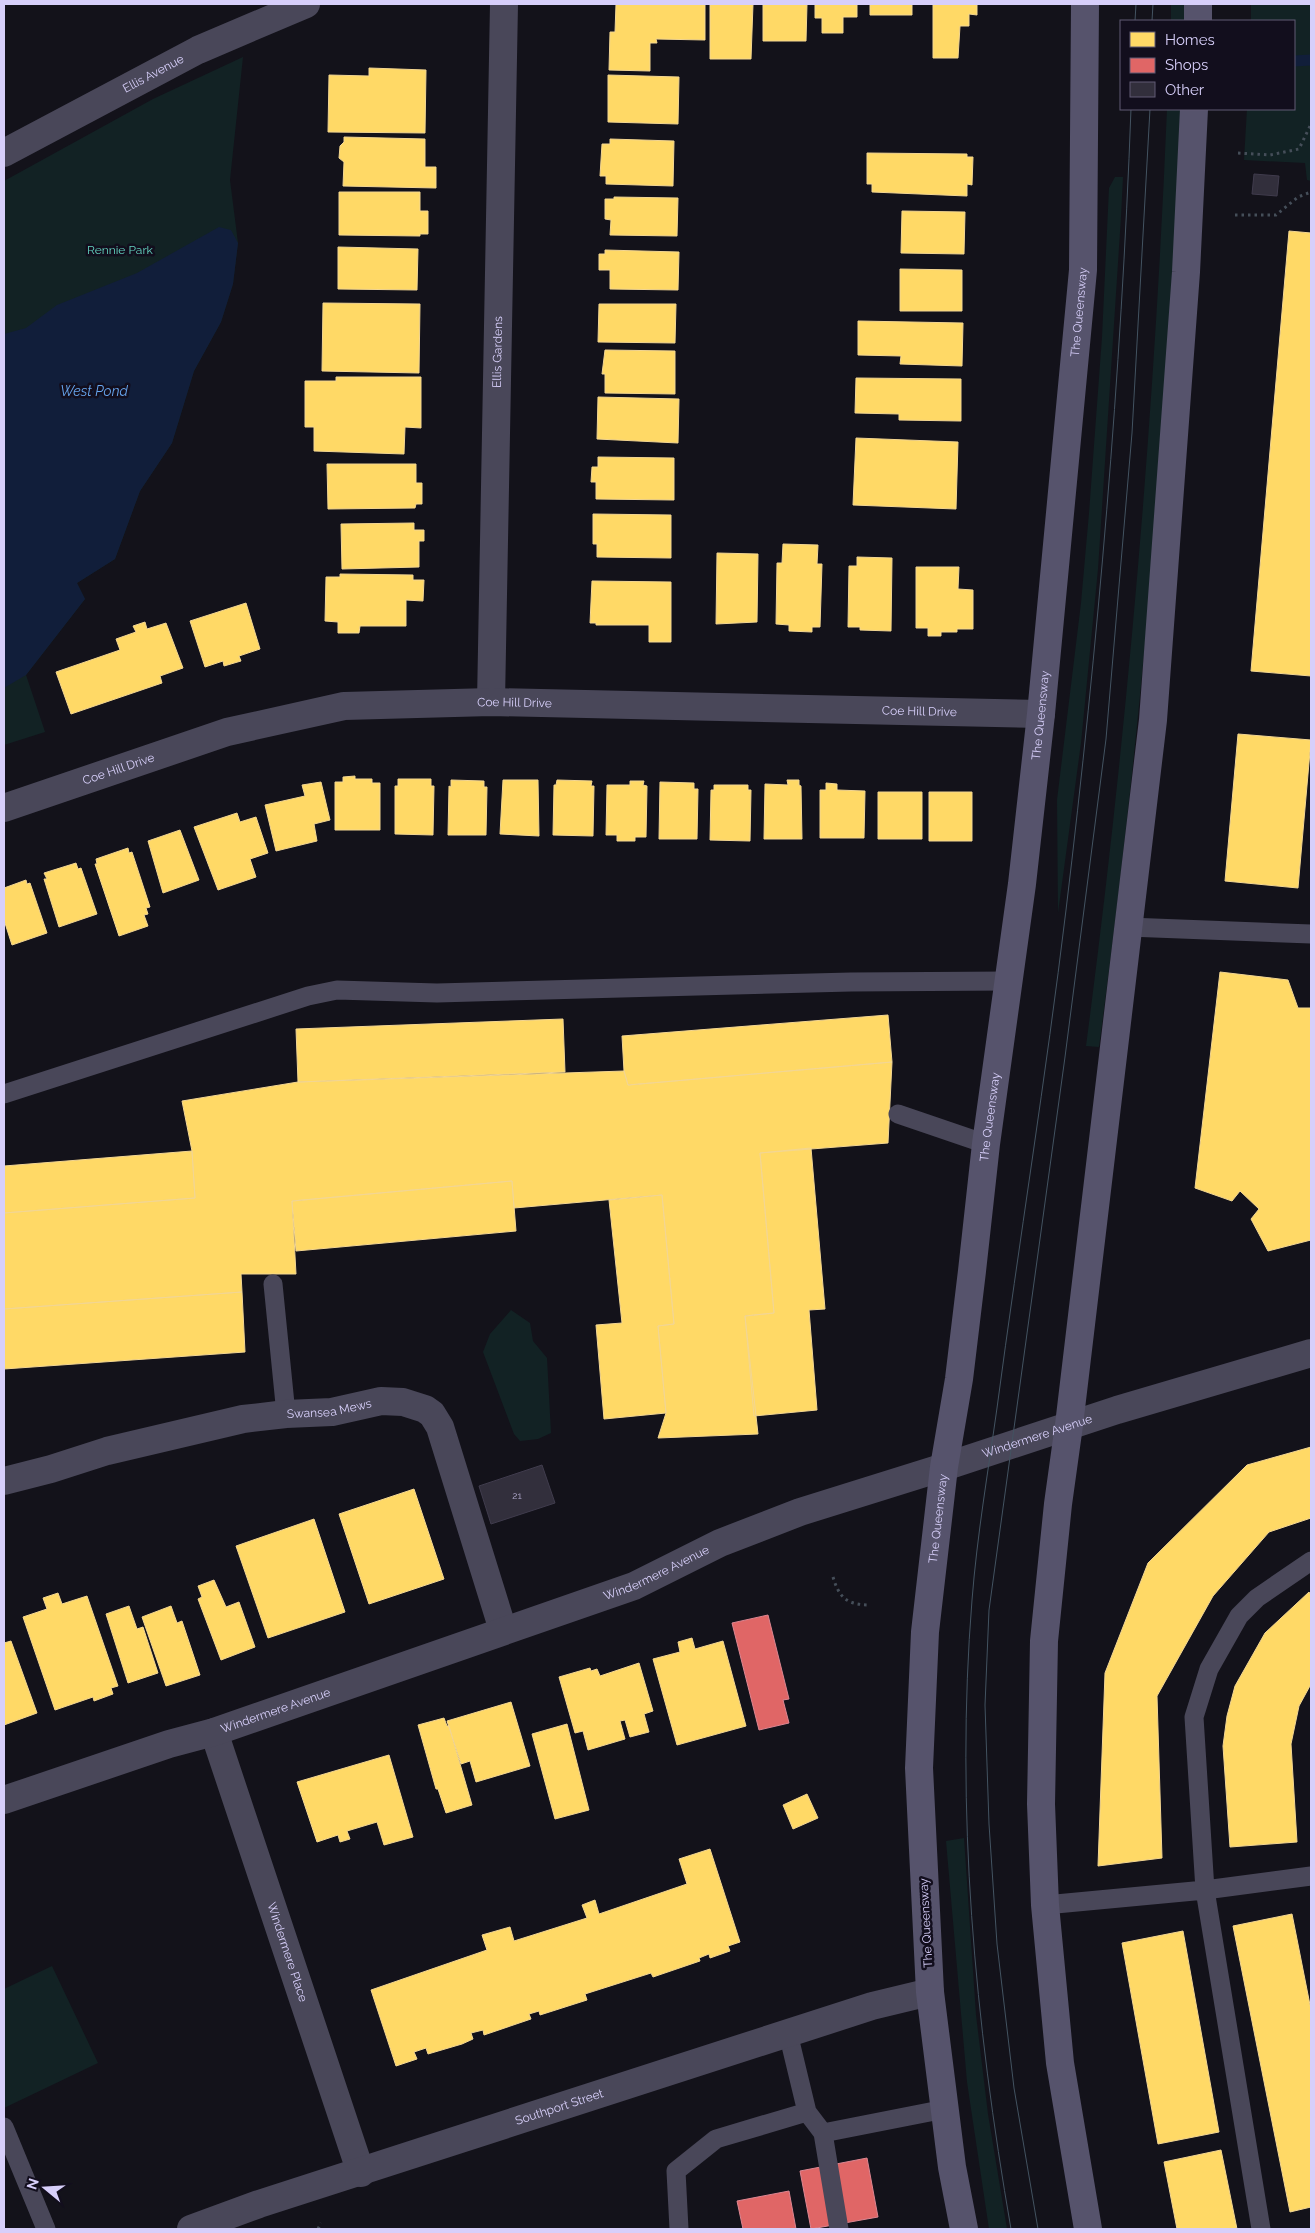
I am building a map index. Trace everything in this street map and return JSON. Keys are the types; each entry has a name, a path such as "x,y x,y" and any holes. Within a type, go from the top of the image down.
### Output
{"main road":[{"name":"The Queensway","path":"964,2229 945,2109 930,1992 919,1768 925,1632 944,1467 960,1369 986,1144 1022,884 1041,714 1083,270 1085,4"},
{"path":"1198,4 1198,20"},
{"path":"1088,2229 1060,2063 1045,1905 1041,1804 1044,1641 1058,1504 1069,1425 1154,700 1186,282 1194,110"}],"street":[{"name":"Ellis Avenue","path":"4,153 198,50 306,4"},
{"name":"Ellis Gardens","path":"491,702 504,4"},
{"name":"Coe Hill Drive","path":"4,808 228,732 344,706 491,702 1041,714"},
{"name":"Windermere Avenue","path":"4,1800 169,1744 214,1732 634,1586 720,1543 800,1512 1069,1425 1311,1353"},
{"name":"Swansea Mews","path":"4,1481 156,1439 243,1419 286,1414 332,1412 382,1401 417,1405 432,1414 440,1427 503,1630"},
{"name":"Windermere Place","path":"214,1732 361,2173"},
{"name":"Southport Street","path":"191,2229 259,2204 361,2173 788,2033 879,2004 930,1992"}],"lane":[{"path":"1128,927 1311,934"},
{"path":"4,1094 308,996 338,990 437,993 851,982 1008,981"},
{"path":"898,1114 986,1144"},
{"path":"274,1284 286,1414"},
{"path":"1261,2229 1206,1890 1194,1717 1209,1669 1239,1616 1256,1598 1311,1561"},
{"path":"1045,1905 1206,1890 1311,1876"},
{"path":"788,2033 807,2112 823,2133 839,2229"},
{"path":"823,2133 945,2109"},
{"path":"679,2229 676,2171 716,2139 807,2112"},
{"path":"4,2128 46,2229"}],"path":[{"path":"1238,153 1270,154 1299,149 1311,124"},
{"path":"1234,215 1276,215 1298,197 1311,192"},
{"path":"833,1577 837,1591 845,1600 854,1604 867,1605"},
{"path":"318,2229 321,2223"}],"green space":[{"path":"1171,4 1185,4 1185,20 1171,20"},
{"path":"1251,4 1311,4 1311,181 1307,180 1305,163 1244,160 1247,110 1295,110 1295,20 1251,20"},
{"name":"Rennie Park","path":"243,57 230,180 238,243 233,284 221,322 194,371 172,443 140,491 115,559 77,583 85,599 26,675 45,732 4,745 4,181 153,99"},
{"path":"1167,110 1181,110 1169,344 1140,696 1128,813 1099,1047 1086,1046 1114,812 1137,578 1155,344"},
{"path":"1115,177 1123,177 1098,569 1081,743 1058,913 1057,800 1081,603 1102,337 1109,188"},
{"path":"511,1310 530,1323 533,1341 547,1358 551,1433 538,1439 520,1441 514,1434 483,1352 490,1334"},
{"path":"964,1838 976,2015 988,2114 1007,2229 989,2229 967,2082 946,1841"},
{"path":"52,1966 98,2063 4,2108 4,1989"}],"water":[{"name":"West Pond","path":"219,227 231,230 238,243 233,284 221,322 194,371 172,443 140,491 115,559 77,583 85,599 26,675 4,688 4,334 26,328 57,305 137,273"}],"building: Homes":[{"path":"616,4 705,4 705,40 656,39 657,43 650,43 650,71 609,70 610,32 615,32"},
{"path":"710,4 753,4 751,59 710,59"},
{"path":"763,4 807,4 806,41 763,41"},
{"path":"815,4 857,4 857,17 843,17 843,33 822,33 822,18 815,18"},
{"path":"870,4 912,4 912,15 870,15"},
{"path":"933,4 977,4 977,15 969,14 969,26 960,26 958,58 933,58"},
{"path":"369,68 426,70 425,133 328,132 329,75 369,76"},
{"path":"608,75 679,77 678,124 608,122"},
{"path":"344,137 425,139 425,167 436,167 436,188 343,186 344,162 339,158 340,146 344,142"},
{"path":"610,139 674,141 673,186 606,184 606,176 600,176 602,144 610,144"},
{"path":"867,153 967,154 967,157 973,157 972,185 967,184 967,196 872,192 872,184 867,184"},
{"path":"339,192 420,192 420,211 428,211 428,234 420,234 420,236 339,235"},
{"path":"614,197 678,198 677,236 610,235 611,220 605,219 605,199 614,199"},
{"path":"902,211 965,212 964,254 901,253"},
{"path":"1289,231 1311,233 1311,676 1251,671"},
{"path":"338,247 418,249 417,290 338,289"},
{"path":"605,250 679,252 678,290 610,289 610,270 599,270 599,254 605,254"},
{"path":"900,269 962,270 962,311 900,311"},
{"path":"323,303 420,304 419,373 322,371"},
{"path":"599,304 676,304 675,343 598,342"},
{"path":"858,321 963,323 962,366 900,364 901,356 858,355"},
{"path":"605,350 675,351 675,394 605,393 605,374 602,374"},
{"path":"336,377 421,377 421,428 405,427 404,454 314,451 314,427 305,427 305,381 336,381"},
{"path":"856,378 961,379 961,421 899,420 899,414 855,413"},
{"path":"598,397 679,399 678,443 597,439"},
{"path":"856,438 958,442 956,509 853,505"},
{"path":"598,457 674,458 674,500 596,499 596,482 591,482 592,467 598,467"},
{"path":"327,464 416,464 416,483 422,483 422,504 416,504 415,508 328,509"},
{"path":"593,514 671,515 671,558 597,557 597,544 593,544"},
{"path":"414,523 414,530 424,530 424,541 419,541 419,567 342,569 341,524"},
{"path":"783,544 818,545 817,564 822,564 820,627 812,627 812,632 789,631 789,625 776,624 777,563 782,563"},
{"path":"717,553 758,554 757,622 716,624"},
{"path":"857,557 892,558 891,631 860,630 860,627 848,627 849,566 857,566"},
{"path":"916,567 959,567 958,589 973,590 973,629 957,629 957,632 941,632 941,636 928,636 928,628 916,628"},
{"path":"340,574 413,575 413,580 424,580 423,601 406,600 406,626 360,626 359,633 338,633 338,622 325,621 326,577 340,577"},
{"path":"592,581 671,582 671,642 649,642 649,625 596,625 596,623 590,623"},
{"path":"246,603 260,649 239,656 241,661 224,666 223,661 205,667 190,621"},
{"path":"145,622 147,629 166,623 183,668 160,676 162,683 71,714 56,672 120,650 116,639 136,632 133,626"},
{"path":"1238,734 1311,740 1298,888 1225,881"},
{"path":"355,776 355,779 372,779 372,783 380,783 380,830 335,830 335,782 343,782 343,777"},
{"path":"398,779 431,779 431,786 434,786 433,835 395,834 395,786 398,786"},
{"path":"451,780 484,781 484,787 487,787 486,835 448,835 449,786 451,787"},
{"path":"503,780 538,780 539,836 500,834"},
{"path":"557,780 592,781 591,786 594,786 593,836 553,835 554,785 556,785"},
{"path":"787,780 799,780 799,785 801,786 802,839 764,839 765,784 788,785"},
{"path":"630,781 644,781 643,785 647,786 646,837 635,837 635,841 617,841 617,835 606,835 607,785 630,785"},
{"path":"321,782 330,820 314,824 317,841 276,851 265,805 305,796 302,785"},
{"path":"660,782 694,783 694,789 698,789 697,839 659,839"},
{"path":"826,783 837,784 837,790 865,791 864,838 820,838 820,790 826,790"},
{"path":"714,785 748,785 748,790 751,790 750,841 710,840 711,790 714,790"},
{"path":"878,792 922,792 922,839 878,839"},
{"path":"929,792 972,792 972,841 929,841"},
{"path":"237,813 240,822 256,817 268,853 250,859 256,877 218,890 194,827"},
{"path":"180,830 199,880 163,893 148,841"},
{"path":"128,848 129,853 132,852 150,907 146,908 148,914 144,915 148,926 119,936 95,864 97,864 96,859"},
{"path":"76,863 78,869 81,868 97,914 59,927 44,879 47,879 44,873"},
{"path":"26,880 27,884 30,883 47,933 12,945 4,920 4,888"},
{"path":"1220,972 1288,980 1298,1008 1311,1008 1311,1240 1268,1251 1251,1219 1259,1209 1240,1191 1232,1201 1195,1188"},
{"path":"888,1015 892,1062 628,1085 624,1071 622,1036"},
{"path":"563,1019 565,1072 298,1082 296,1029"},
{"path":"892,1062 888,1143 760,1153 774,1313 745,1316 758,1434 658,1438 666,1413 658,1326 674,1324 662,1195 514,1208 512,1181 292,1201 296,1274 241,1274 242,1292 4,1309 4,1213 195,1198 192,1151 182,1101 298,1082 624,1071 628,1085"},
{"path":"811,1148 825,1309 809,1310 817,1410 754,1416 745,1316 774,1313 760,1153"},
{"path":"192,1151 195,1198 4,1213 4,1166"},
{"path":"512,1181 516,1231 296,1251 292,1201"},
{"path":"662,1195 674,1324 658,1326 666,1413 604,1419 596,1325 622,1323 609,1200"},
{"path":"242,1292 245,1352 4,1369 4,1309"},
{"path":"1311,1447 1311,1518 1269,1532 1213,1596 1157,1696 1162,1858 1098,1866 1105,1673 1148,1563 1247,1465"},
{"path":"414,1489 444,1579 369,1604 339,1514"},
{"path":"314,1519 345,1612 268,1638 236,1546"},
{"path":"214,1580 226,1607 239,1602 255,1647 221,1660 198,1599 202,1597 198,1586"},
{"path":"1309,1592 1311,1595 1311,1684 1299,1706 1291,1744 1297,1842 1230,1847 1223,1746 1227,1716 1235,1686 1265,1633"},
{"path":"58,1593 62,1604 87,1596 118,1686 111,1688 113,1694 94,1701 93,1697 55,1710 23,1617 47,1609 43,1598"},
{"path":"129,1606 137,1629 143,1627 158,1673 128,1683 106,1614"},
{"path":"171,1606 177,1623 182,1621 200,1675 166,1686 142,1617"},
{"path":"692,1638 695,1649 723,1641 746,1726 677,1745 653,1659 680,1652 678,1642"},
{"path":"11,1641 37,1713 4,1725 4,1643"},
{"path":"639,1663 653,1711 644,1714 649,1732 630,1737 625,1720 620,1721 625,1739 588,1750 583,1731 575,1733 559,1677 590,1668 591,1671 597,1669 600,1676"},
{"path":"511,1702 530,1766 476,1782 470,1761 461,1764 447,1721"},
{"path":"444,1718 447,1726 449,1726 472,1805 446,1813 438,1789 436,1789 418,1725"},
{"path":"567,1724 589,1810 555,1819 532,1734"},
{"path":"389,1755 413,1837 384,1845 377,1822 347,1831 350,1839 340,1842 338,1835 317,1842 297,1782"},
{"path":"807,1794 818,1818 793,1829 783,1805"},
{"path":"710,1849 740,1942 728,1946 730,1951 710,1958 709,1954 699,1958 700,1961 653,1977 651,1973 585,1994 587,2000 540,2015 539,2011 529,2014 531,2019 484,2035 483,2030 471,2033 473,2039 462,2044 428,2054 426,2048 414,2052 417,2059 396,2066 371,1990 487,1950 482,1935 510,1927 514,1941 587,1918 582,1905 595,1900 599,1914 687,1884 679,1859"},
{"path":"1292,1914 1311,2010 1311,2207 1290,2212 1233,1926"},
{"path":"1183,1931 1219,2132 1158,2144 1122,1943"},
{"path":"1221,2150 1237,2229 1177,2229 1164,2162"}],"building: Shops":[{"path":"768,1615 789,1699 783,1700 789,1723 759,1730 732,1623"},
{"path":"867,2158 878,2217 811,2229 800,2171"},
{"path":"789,2191 796,2229 743,2229 737,2201"}],"building: Other":[{"path":"1254,174 1279,176 1277,196 1252,194"},
{"path":"542,1465 555,1503 491,1524 479,1486"}],"waterway":[{"path":"1295,61 1311,60"}],"tram line":[{"path":"1135,20 1136,4"},
{"path":"1152,20 1153,4"},
{"path":"1011,2229 987,2073 978,1994 967,1837 967,1679 974,1576 980,1528 1041,1097 1078,810 1107,510 1127,209 1131,110"},
{"path":"1038,2229 1014,2088 997,1944 989,1824 985,1705 989,1610 1065,1057 1106,739 1132,433 1150,110"}]}
